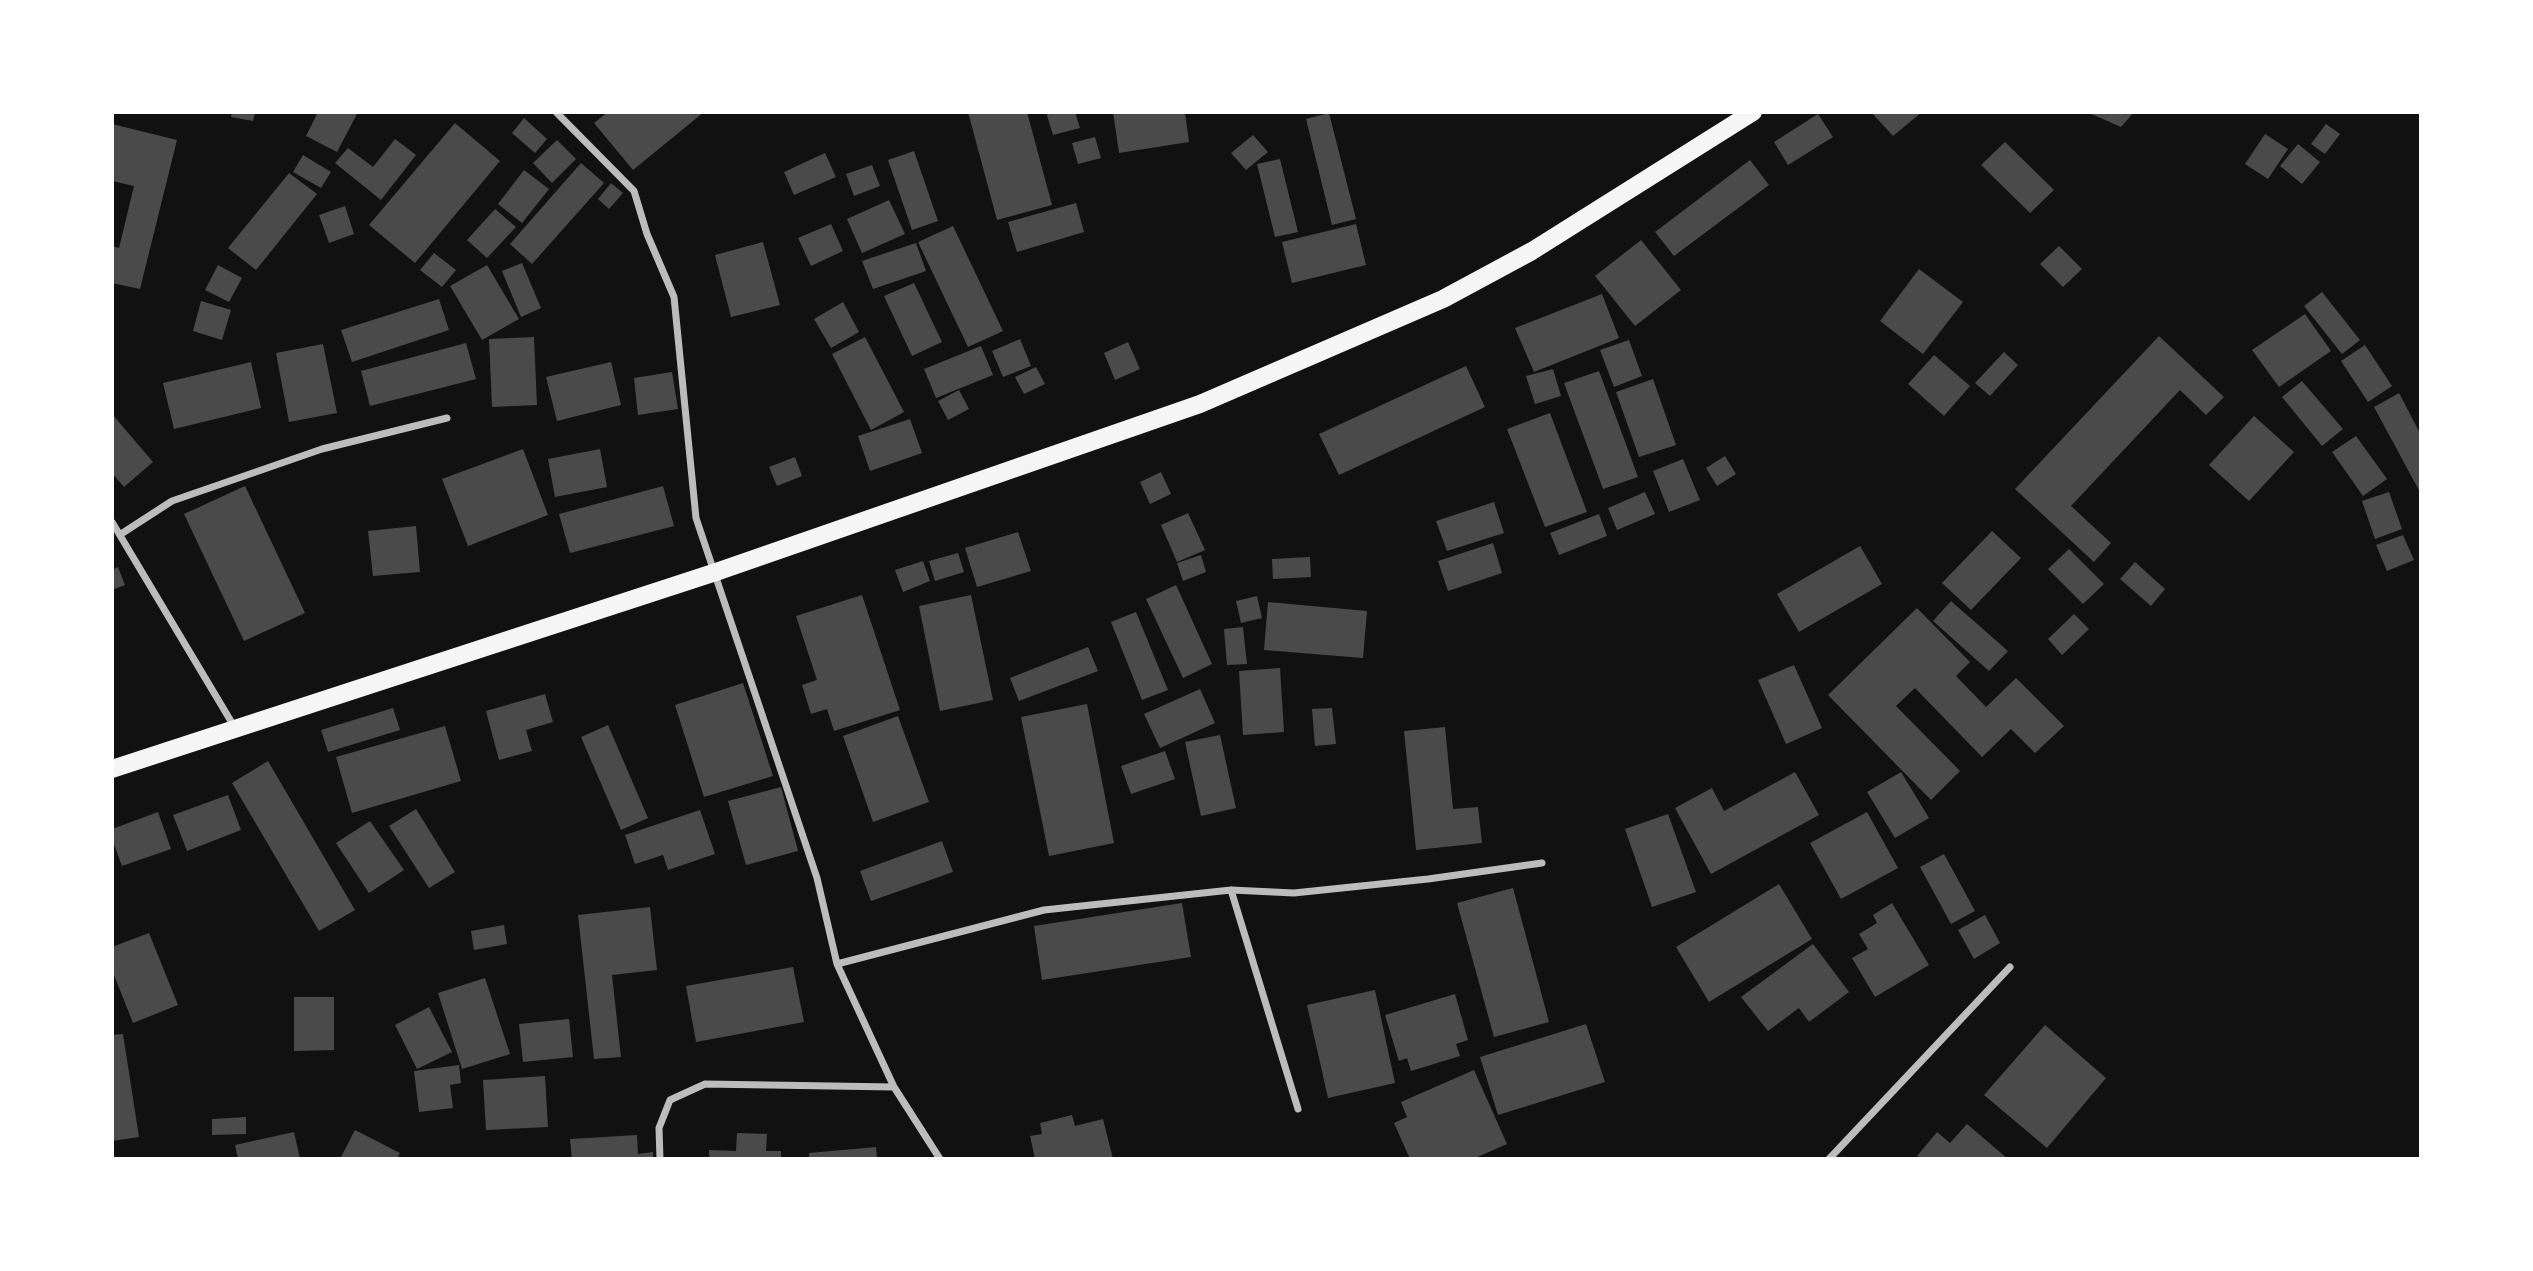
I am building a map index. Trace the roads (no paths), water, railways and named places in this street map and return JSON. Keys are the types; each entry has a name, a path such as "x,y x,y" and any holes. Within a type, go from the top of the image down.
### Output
{"main road":[{"path":"112,769 716,572 1200,404 1443,299 1532,251 1753,112"}],"street":[{"path":"556,112 634,191 647,234 674,298 696,518 817,878 837,964 894,1087 940,1159"},
{"path":"121,534 172,501 322,449 447,418"},
{"path":"112,523 235,728"},
{"path":"837,964 1044,911 1231,890 1294,893 1428,879 1542,863"},
{"path":"1231,890 1298,1109"},
{"path":"1829,1159 2010,967"},
{"path":"660,1159 659,1128 670,1100 705,1084 894,1087"}]}
